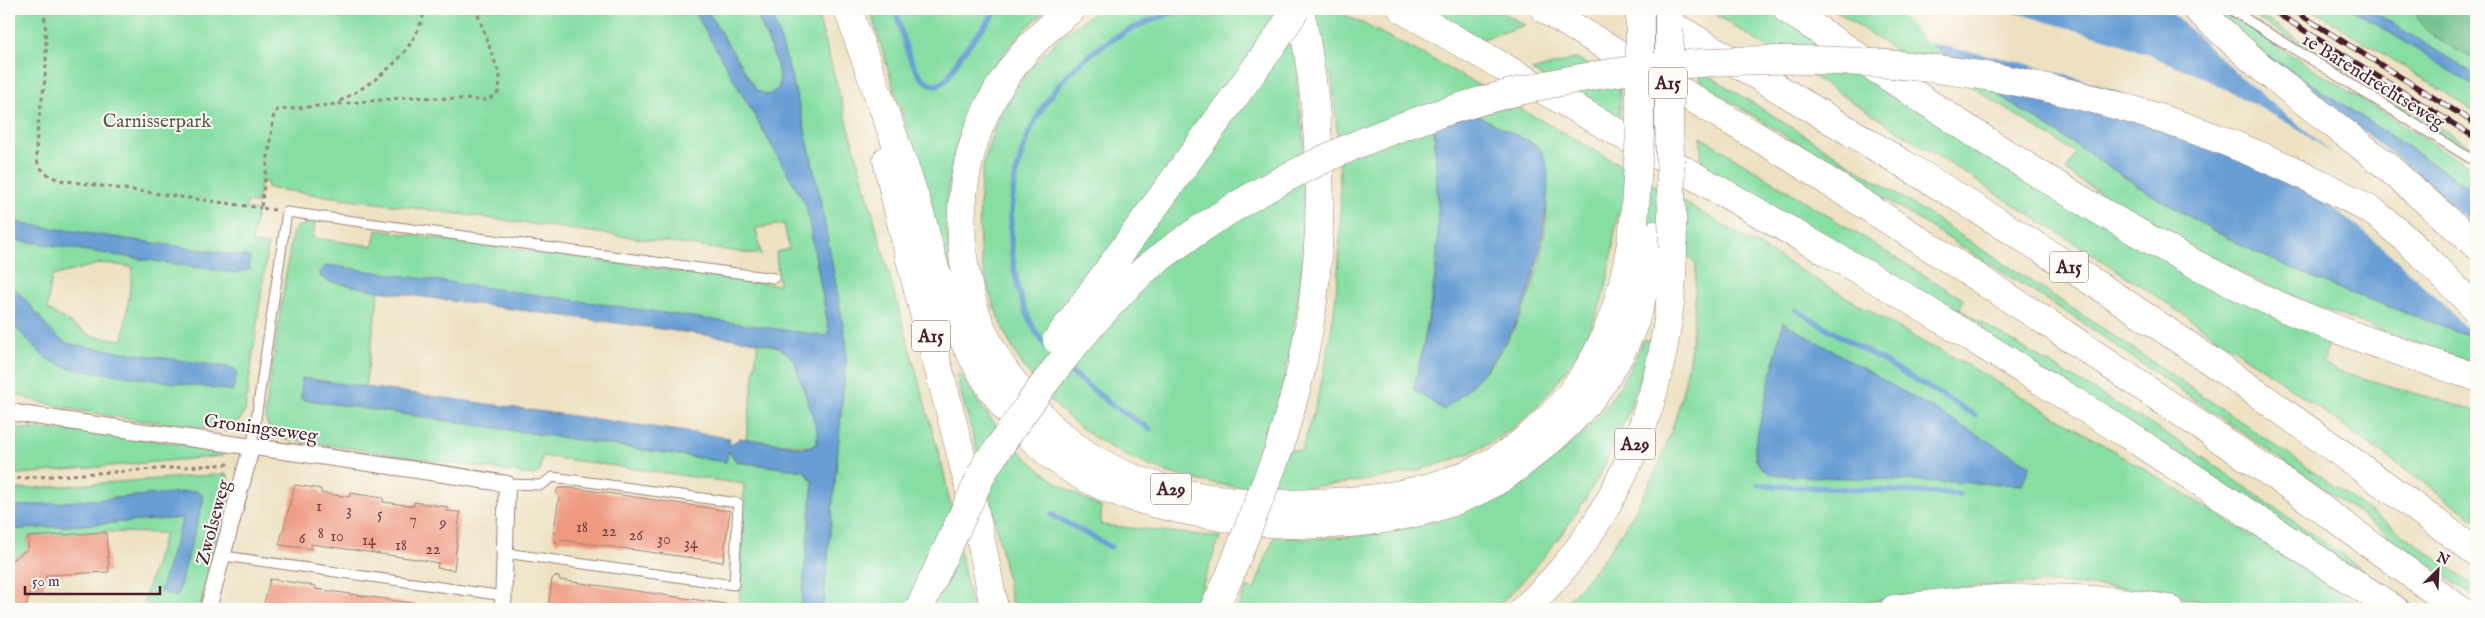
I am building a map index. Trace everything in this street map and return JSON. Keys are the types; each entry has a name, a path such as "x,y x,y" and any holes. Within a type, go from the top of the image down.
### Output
{"highway":[{"name":"A15","path":"848,9 919,209 941,287 955,322 991,389 1033,439 1072,470 1113,492 1152,505 1248,522 1297,524 1355,523 1413,512 1455,501 1497,482 1567,426 1589,403 1607,377 1623,348 1637,313 1648,271 1669,123 1669,9"},
{"name":"A29","path":"1072,9 1047,27 1004,76 974,140 963,188 960,233 966,284 981,329 1004,373 1044,419 1085,454 1101,464 1140,481 1182,492 1232,500 1268,504 1315,504 1396,495 1439,485 1481,468 1514,448 1536,430 1573,391 1587,371 1604,340 1618,305 1629,261 1653,235"},
{"path":"919,609 1022,388 1276,40 1296,9"},
{"path":"1214,609 1230,575 1279,449 1303,362 1317,264 1319,160 1312,76 1300,9"},
{"path":"1382,9 1432,38 1482,55"},
{"path":"1402,9 1899,293 2125,433 2394,609"},
{"name":"A15","path":"1544,9 1792,158 2054,327 2297,491 2459,609"},
{"name":"A29","path":"1524,609 1569,561 1602,512 1625,470 1644,424 1660,367 1670,308 1653,235 1639,154 1640,9"},
{"name":"A15","path":"1645,9 1978,208 2106,291 2336,448 2476,552"},
{"path":"1787,9 1896,82 2099,210 2178,255 2269,300 2374,343 2476,377"},
{"path":"2197,9 2262,68 2383,163 2476,245"},
{"path":"1759,12 1833,12"},
{"path":"1459,72 1536,47 1637,24 1702,16"},
{"name":"A15","path":"866,63 900,225 939,366 983,545 994,609"},
{"path":"2215,112 2272,144 2377,214 2430,263 2476,310"},
{"path":"980,476 1022,412 1056,367 1098,317 1144,270 1192,227 1242,189 1292,154 1339,126"},
{"path":"1894,609 2041,598 2142,604 2169,609"}],"street":[{"name":"Groningseweg","path":"9,412 138,432 252,445 507,484"},
{"name":"Zwolseweg","path":"208,609 224,556 252,445"},
{"path":"503,603 507,484"}],"lane":[{"name":"1e Barendrechtseweg","path":"2230,9 2476,162"},
{"path":"252,445 287,212 774,278"},
{"path":"506,553 734,585 738,504 553,477 541,485 507,484"},
{"path":"224,556 503,603"}],"path":[{"path":"44,9 46,39 45,77 36,150 38,163 44,172 59,180 287,212"},
{"path":"338,103 369,86 394,65 413,40 425,9"},
{"path":"261,208 274,112 280,108 411,97 486,100 494,96 500,87 500,76 476,9"},
{"name":"Groningseweg","path":"9,479 248,463"}],"green space":[{"name":"Carnisserpark","path":"9,9 693,9 806,205 829,331 826,336 320,276 327,281 379,291 365,388 302,378 301,399 726,462 728,451 737,462 805,471 813,482 801,609 739,609 744,484 542,456 540,472 533,475 286,439 273,433 265,413 292,235 301,225 315,223 313,238 373,246 376,230 779,285 776,252 789,249 784,224 756,228 761,255 267,188 267,182 261,182 257,204 247,202 246,209 257,211 252,243 268,245 245,411 239,421 228,424 226,431 87,412 29,399 9,389 9,320 45,358 237,372 233,368 88,348 71,344 55,337 49,332 23,297 9,285 9,239 234,273 248,270 250,257 23,224 15,221 9,189","holes":["102,263 133,267 123,340 92,336 47,309 52,276"]},
{"path":"706,9 754,9 775,61 780,81 777,90 769,95 757,91"},
{"path":"770,9 816,9 943,469 972,609 823,609 846,362 846,342 815,174 795,90"},
{"path":"870,9 1048,9 1025,30 1004,54 986,80 971,107 960,136 947,198 947,230 957,298"},
{"path":"1101,9 1331,9 1344,14 1430,58 1617,163 1930,346 1937,348 2046,410 2259,541 2364,609 2248,609 2124,588 2050,583 1963,587 1825,609 1559,609 1603,559 1640,502 1668,441 1686,376 1691,348 1696,263 1618,213 1605,290 1586,338 1558,382 1535,408 1498,438 1478,449 1436,465 1390,476 1336,484 1288,488 1241,487 1201,481 1163,471 1127,456 1094,437 1064,413 1037,385 1015,353 998,316 988,288 981,258 979,228 983,169 990,140 1001,113 1016,88 1034,65 1054,44 1077,25","holes":["1331,74 1340,169 1340,217 1334,312 1326,359 1301,451 1265,447 1276,414 1290,352 1301,279 1304,242 1304,143 1296,79","1463,108 1538,146 1545,164 1547,206 1542,250 1521,314 1495,359 1479,378 1454,402 1414,389 1430,307 1437,258 1438,209 1434,128","1783,322 1761,468 1755,458 1755,445"]},
{"path":"1417,9 1496,9 1525,25 1476,41"},
{"path":"1707,9 1770,9 1803,32 2328,335 2324,363 2339,371 2476,411 2476,520 2275,377 2137,283"},
{"path":"1833,9 1896,9 1936,48 1973,78 2152,195 2216,232 2264,256 2342,290 2476,338 2476,363 2310,304 2230,268 2202,253 2146,222 2066,171 2076,153 1945,70 1937,78"},
{"path":"2197,9 2219,9 2476,171 2476,192"},
{"path":"2240,9 2250,9 2476,150 2476,156 2422,123 2337,65"},
{"path":"2312,9 2476,9 2476,112"},
{"path":"2414,9 2476,9 2476,60 2431,34 2423,27"},
{"path":"1577,58 1620,85 1620,121 1532,71"},
{"path":"1700,70 1897,194 2286,452 2476,587 2476,598 2327,491 2080,321 1701,83"},
{"path":"1701,137 1964,300 1959,309 2191,449 2419,609 2408,609 2256,504 1701,171"},
{"path":"1644,339 1650,341 1639,380 1611,453 1593,487 1549,550 1524,580 1495,609 1237,609 1247,587 1254,590 1274,537 1350,536 1388,531 1425,523 1461,512 1495,496 1528,477 1559,454 1596,420 1619,387"},
{"path":"758,342 779,347 794,360 818,433 816,444 811,447 746,439"},
{"path":"961,374 988,415 1021,452 1058,483 1101,507 1101,525 1220,537 1202,586 1208,588 1197,609 1013,609 991,500 956,375"},
{"path":"9,429 95,432 213,449 223,456 9,475"},
{"path":"228,475 228,485 232,486 200,605 197,609 163,609 143,603 165,533 106,532 28,537 28,549 9,562 9,530 183,518 161,591 177,596 203,502 201,494 196,491 9,507 9,490"}],"water":[{"path":"693,9 706,9 757,91 769,95 779,88 778,69 754,9 770,9 795,90 815,174 846,342 846,362 823,609 801,609 813,482 805,471 737,462 729,451 726,462 301,399 302,378 730,438 729,446 740,438 804,448 816,444 818,433 794,360 779,347 758,342 379,291 327,281 320,276 320,272 327,265 826,336 829,331 806,205"},
{"path":"1896,9 2197,9 2476,192 2476,338 2342,290 2264,256 2216,232 2152,195 1973,78 1936,48"},
{"path":"2352,9 2369,9 2476,75 2476,87"},
{"path":"1463,108 1538,146 1547,168 1548,192 1536,267 1528,295 1517,321 1487,368 1467,390 1444,410 1414,390 1436,271 1438,222 1434,128"},
{"path":"9,189 15,221 23,224 250,257 249,270 234,273 9,239"},
{"path":"9,285 25,299 51,331 68,344 233,368 237,372 233,391 67,368 45,358 9,320"},
{"path":"1783,322 2030,465 2022,485 1772,475 1767,472 1758,463 1755,445"},
{"path":"196,491 202,494 203,502 177,597 160,591 183,518 9,530 9,507"}],"pier":[{"path":"1894,9 1993,9 2023,15 2117,42 2202,77 2288,123 2333,153 2244,80 2168,9 2201,9 2387,150 2476,227 2476,339 2451,312 2385,249 2338,211 2296,182 2154,106 2100,85 2017,61 1927,43"}],"building":[{"path":"295,485 321,489 321,493 350,497 350,493 383,498 383,502 414,506 414,502 447,507 447,511 460,512 454,570 437,568 438,563 423,560 311,544 311,549 279,545"},
{"path":"558,488 573,488 730,511 723,562 561,540 556,543 553,538 559,496 556,493"},
{"path":"106,532 109,572 47,575 43,588 31,588 25,609 9,609 9,562 28,549 28,537"},
{"path":"555,576 559,577 560,580 726,604 725,609 548,609 552,579"},
{"path":"270,579 316,586 316,589 452,609 263,608"}],"waterway":[{"path":"895,9 904,42 914,66 928,82 937,86 947,79 961,55 998,9"},
{"path":"1056,359 1028,317 1014,271 1011,237 1013,195 1021,156 1035,121 1055,90 1081,63 1111,40 1147,22 1187,9"},
{"path":"1796,310 1975,415"},
{"path":"1066,368 1112,405 1150,429"},
{"path":"1758,485 1959,494"},
{"path":"1052,515 1111,547"}],"railway":[{"path":"2270,9 2476,138"},
{"path":"2291,9 2476,124"}]}
